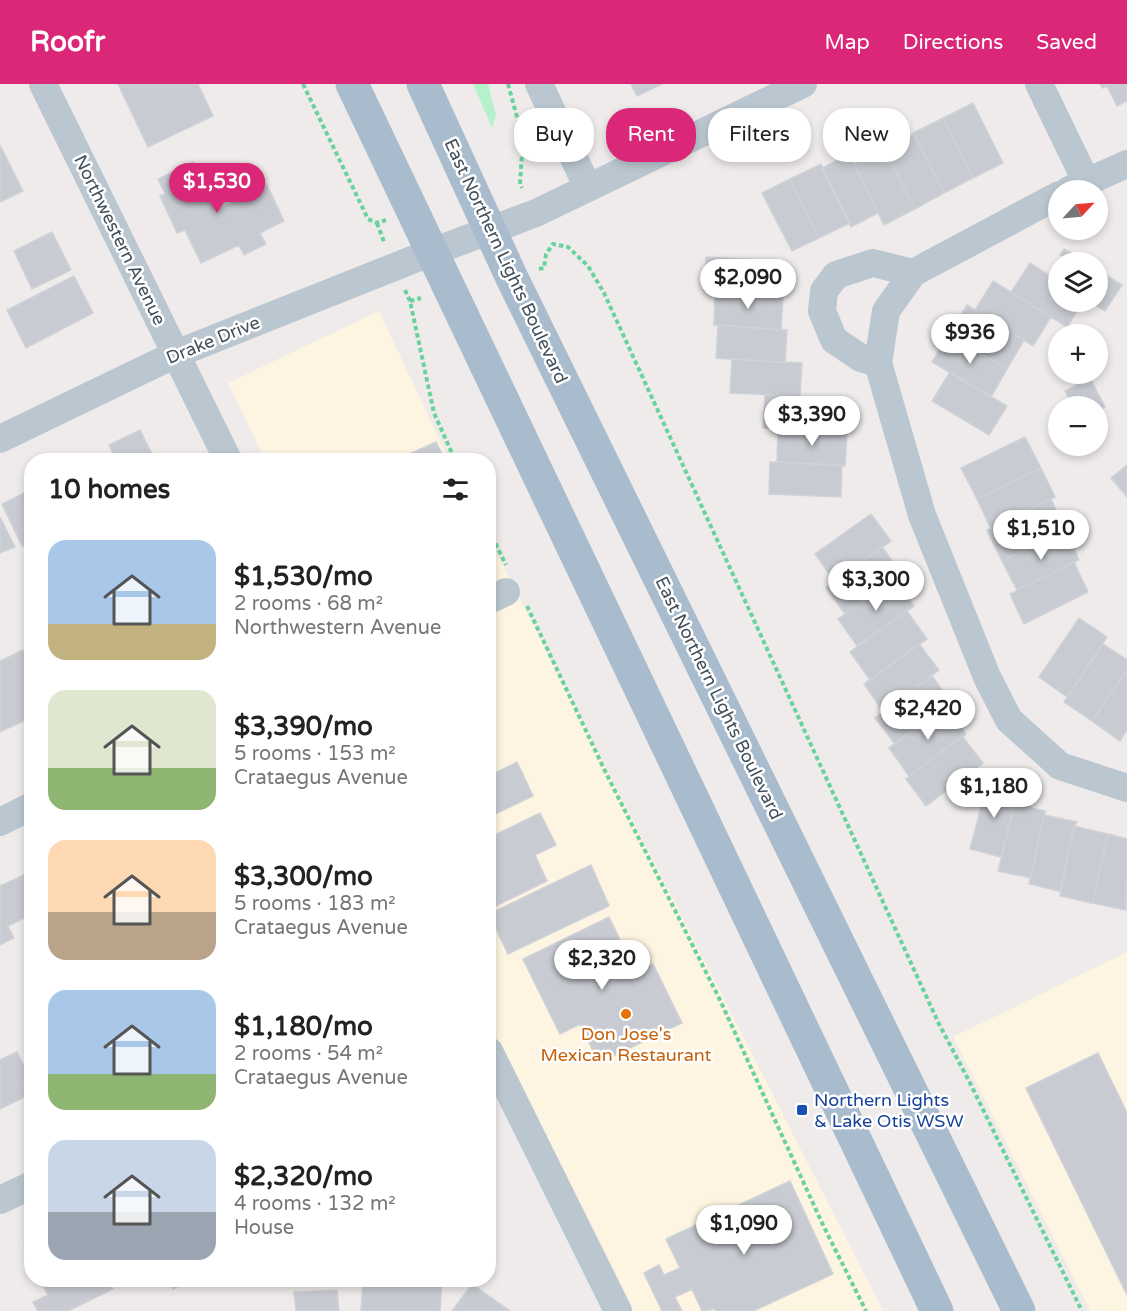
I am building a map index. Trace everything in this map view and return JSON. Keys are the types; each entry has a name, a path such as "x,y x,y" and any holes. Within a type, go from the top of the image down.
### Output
{"main road":[{"path":"352,84 937,1311"},
{"name":"East Northern Lights Boulevard","path":"423,84 490,230 1019,1311"}],"street":[{"name":"Northwestern Avenue","path":"43,84 225,453"},
{"path":"539,84 588,188"},
{"path":"1039,84 1075,180"},
{"name":"Drake Drive","path":"0,439 176,354 536,213 794,86"},
{"path":"1091,180 1127,164"},
{"path":"1048,201 913,273 886,311 878,363 922,514 987,677 1009,720 1060,766 1127,788"},
{"path":"878,363 861,358 834,340 822,311 824,291 836,276 873,262 913,273"},
{"path":"0,822 24,810"},
{"path":"496,1065 618,1311"},
{"path":"0,1200 24,1189"}],"path":[{"path":"303,84 362,211 368,219 377,223"},
{"path":"508,84 523,138 520,184"},
{"path":"544,268 546,254 553,244 568,247 588,266 604,293 933,1011 1082,1311"},
{"path":"410,301 434,412 452,453"},
{"path":"496,553 508,592 605,771 720,1000 823,1225 866,1311"}],"shaded area":[{"path":"379,311 446,453 262,453 228,383"},
{"path":"496,552 883,1311 619,1311 496,1060"},
{"path":"1127,952 1127,1311 1090,1311 953,1037"}],"green space":[{"path":"473,84 488,84 496,115 492,128"}],"building":[{"path":"118,84 198,84 213,116 148,147"},
{"path":"631,84 662,84 637,96"},
{"path":"1100,84 1127,84 1127,101 1117,106 1107,86 1102,88"},
{"path":"973,103 1003,163 973,178 943,118"},
{"path":"943,118 973,178 944,193 913,133"},
{"path":"914,134 944,193 915,209 892,162 910,162 910,136"},
{"path":"0,145 23,191 0,202"},
{"path":"193,162 200,176 211,170 222,192 213,197 219,209 267,185 284,221 260,233 266,244 244,255 239,245 201,263 185,230 177,233 160,196 165,194 158,179"},
{"path":"834,162 853,162 878,213 851,227 822,168"},
{"path":"892,162 915,209 884,225 854,164"},
{"path":"821,164 850,223 819,238 790,179"},
{"path":"790,179 819,238 792,251 762,193"},
{"path":"52,232 71,270 32,289 14,251"},
{"path":"706,257 775,261 773,294 704,290"},
{"path":"1030,263 1048,275 1048,312 1077,312 1069,324 1062,324 1011,292"},
{"path":"74,276 93,313 26,348 7,310"},
{"path":"1108,276 1122,285 1108,306"},
{"path":"993,281 1051,317 1033,346 975,310"},
{"path":"715,291 783,295 781,330 714,325"},
{"path":"967,305 1024,340 1007,369 949,334"},
{"path":"718,325 787,330 785,363 716,358"},
{"path":"949,334 1007,369 991,397 932,362"},
{"path":"732,359 802,363 800,396 730,393"},
{"path":"950,372 1007,406 989,435 932,401"},
{"path":"1078,384 1093,384 1099,396 1068,396 1065,391"},
{"path":"765,395 835,398 834,432 763,428"},
{"path":"778,429 847,433 845,466 777,462"},
{"path":"140,430 152,453 113,453 109,445"},
{"path":"1025,437 1041,468 977,499 961,468"},
{"path":"436,442 442,453 412,453"},
{"path":"770,462 842,465 841,497 769,494"},
{"path":"1127,465 1127,497 1111,478"},
{"path":"1041,468 1055,497 991,529 977,499"},
{"path":"24,493 24,545 22,546 2,504"},
{"path":"1051,499 1066,531 1002,561 987,530"},
{"path":"871,514 891,541 834,581 815,554"},
{"path":"0,517 15,547 0,553"},
{"path":"1066,531 1079,560 1017,590 1002,561"},
{"path":"882,547 902,574 845,614 826,588"},
{"path":"1074,562 1088,592 1024,624 1010,594"},
{"path":"894,579 914,606 857,646 838,619"},
{"path":"907,611 927,639 870,680 850,652"},
{"path":"1079,618 1107,637 1067,697 1039,677"},
{"path":"919,644 939,670 883,712 864,684"},
{"path":"1103,644 1127,660 1127,670 1092,721 1064,702"},
{"path":"23,650 24,652 24,721 0,732 0,661"},
{"path":"1127,670 1127,730 1120,741 1092,721"},
{"path":"932,676 951,702 895,744 875,718"},
{"path":"946,706 966,734 909,776 889,748"},
{"path":"962,736 983,763 926,806 906,779"},
{"path":"517,762 533,796 496,814 496,772"},
{"path":"988,781 1018,789 1001,857 970,849"},
{"path":"1015,804 1045,811 1031,878 998,871"},
{"path":"540,813 556,845 535,855 547,881 496,906 496,835"},
{"path":"1044,815 1077,822 1074,826 1060,891 1029,884"},
{"path":"1074,826 1108,834 1092,903 1060,896"},
{"path":"1108,834 1127,839 1126,910 1092,903"},
{"path":"591,865 609,906 508,954 496,929 496,911"},
{"path":"24,875 24,918 8,926 14,938 0,945 0,886"},
{"path":"609,917 636,973 653,964 682,1023 599,1063 580,1024 560,1034 523,959"},
{"path":"17,1052 24,1066 24,1097 0,1109 0,1060"},
{"path":"1098,1053 1127,1113 1127,1295 1026,1088"},
{"path":"790,1181 833,1274 753,1311 716,1311 715,1309 702,1311 692,1289 675,1297 682,1311 662,1311 644,1273 659,1265 664,1275 680,1268 666,1239"},
{"path":"44,1287 112,1287 113,1289 68,1311 38,1311 33,1302 48,1295"},
{"path":"363,1287 442,1287 440,1311 361,1311"},
{"path":"470,1287 476,1287 510,1311 452,1311"},
{"path":"337,1290 339,1311 296,1311 294,1292"}],"place":[{"name":"Don Jose's Mexican Restaurant","path":"626,1014"},
{"name":"Northern Lights & Lake Otis WSW","path":"802,1110"}]}
